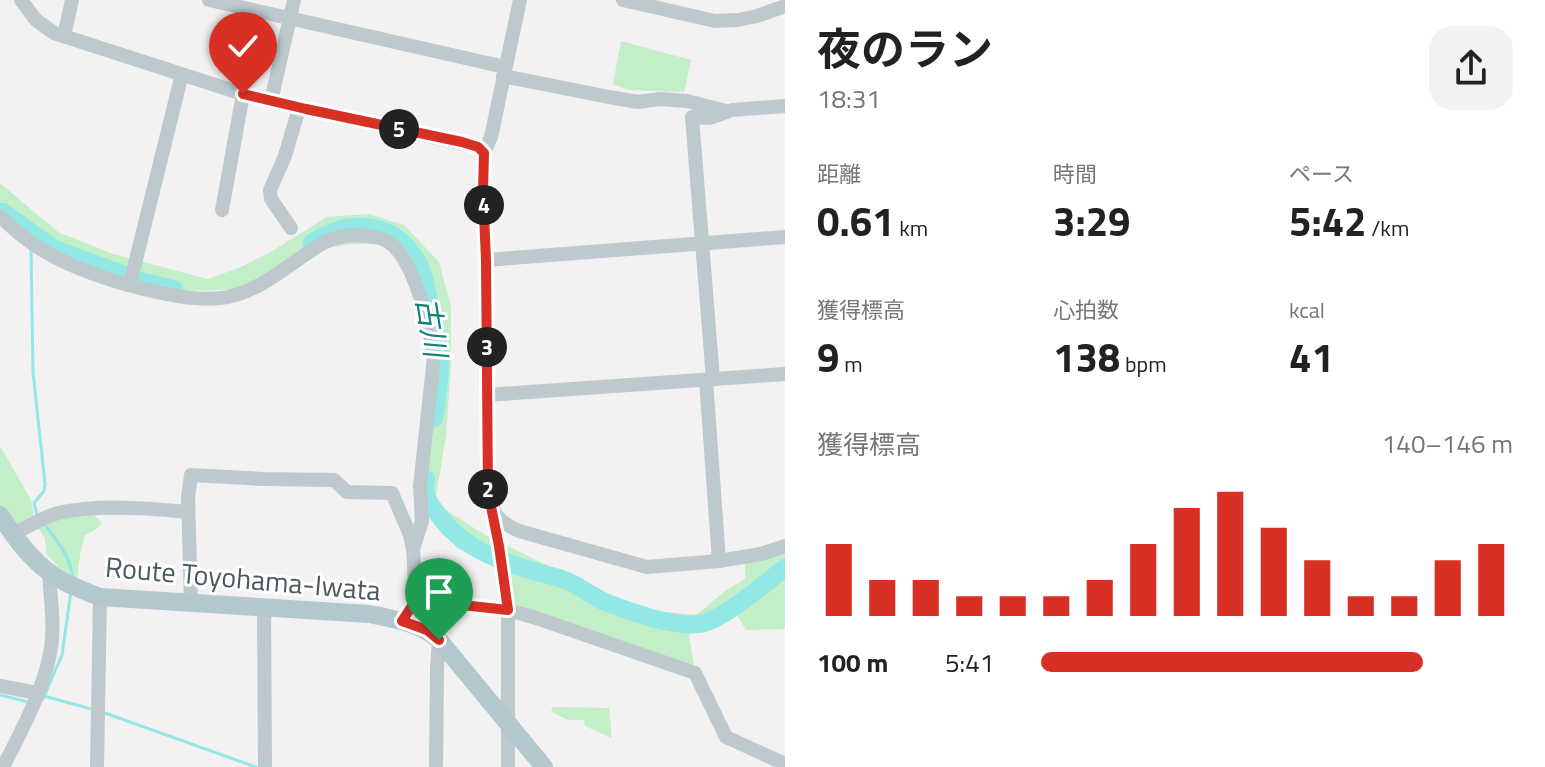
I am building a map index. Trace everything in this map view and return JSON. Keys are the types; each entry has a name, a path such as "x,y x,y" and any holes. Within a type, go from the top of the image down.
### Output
{"main road":[{"name":"Route Toyohama-Iwata","path":"0,515 13,534 49,572 100,597 369,614 427,630 439,640 544,767"}],"street":[{"path":"21,0 36,20 64,36 243,94 462,142 478,147 484,153"},
{"path":"64,36 72,0"},
{"path":"209,0 609,97 638,102 660,99 687,101 726,111"},
{"path":"271,101 294,0"},
{"path":"508,767 508,610 488,492 483,192 484,153 491,137 520,0"},
{"path":"623,0 715,21 757,16 785,6"},
{"path":"130,284 182,74"},
{"path":"222,210 243,94"},
{"path":"719,561 692,117 710,118 726,111 785,106"},
{"path":"291,228 271,199 270,190 285,156 299,108"},
{"path":"0,216 26,239 54,257 110,279 186,298 225,298 245,292 266,282 325,242 343,235 372,236 387,241 397,249 417,288 434,357 420,486 422,521 413,549"},
{"path":"486,260 785,237"},
{"path":"487,395 785,374"},
{"path":"191,603 188,512 191,475 334,480 347,492 392,493 413,549 416,600 402,621"},
{"path":"492,508 502,523 519,531 640,566 719,561 761,554 785,546"},
{"path":"13,534 56,513 85,509 188,512"},
{"path":"3,767 37,693 52,641 49,572"},
{"path":"97,767 100,597"},
{"path":"416,600 508,610 695,673 726,737 785,764"},
{"path":"264,608 265,767"},
{"path":"436,767 439,640"},
{"path":"0,686 37,693"}],"green space":[{"path":"621,41 691,60 684,92 628,90 613,84"},
{"path":"0,183 58,232 113,254 208,279 272,251 327,217 369,214 404,225 439,262 451,307 446,435 435,503 482,533 609,596 653,611 696,615 745,579 745,560 785,546 785,629 746,630 737,615 689,635 695,673 508,610 502,567 457,548 421,505 430,386 420,298 391,244 351,244 314,250 245,289 183,291 80,267 0,216"},
{"path":"0,446 31,500 34,516 13,528 0,508"},
{"path":"40,514 94,515 102,523 85,535 77,578 61,570 46,553 45,538 37,526"},
{"path":"553,707 609,708 612,738 585,726 584,720 569,720 551,712"}],"waterway":[{"name":"古川","path":"3,212 54,249 144,282 174,289"},
{"name":"古川","path":"312,243 342,229 372,228 386,232 411,252 423,274 438,342 440,372 434,418"},
{"path":"31,248 33,372 45,484 44,491 34,503 37,515"},
{"name":"古川","path":"426,479 425,491 430,504 448,527 479,550 502,561 562,579 605,602 652,618 689,625 708,621 743,600 785,568"},
{"path":"44,524 67,557 73,580"},
{"path":"43,699 62,655 71,591"},
{"path":"0,695 28,702"},
{"path":"44,696 95,710"},
{"path":"102,712 256,767"}],"route":[{"path":"243,94 462,142 478,147 484,153 488,492 508,610 416,600 402,621 427,630 439,640"}]}
